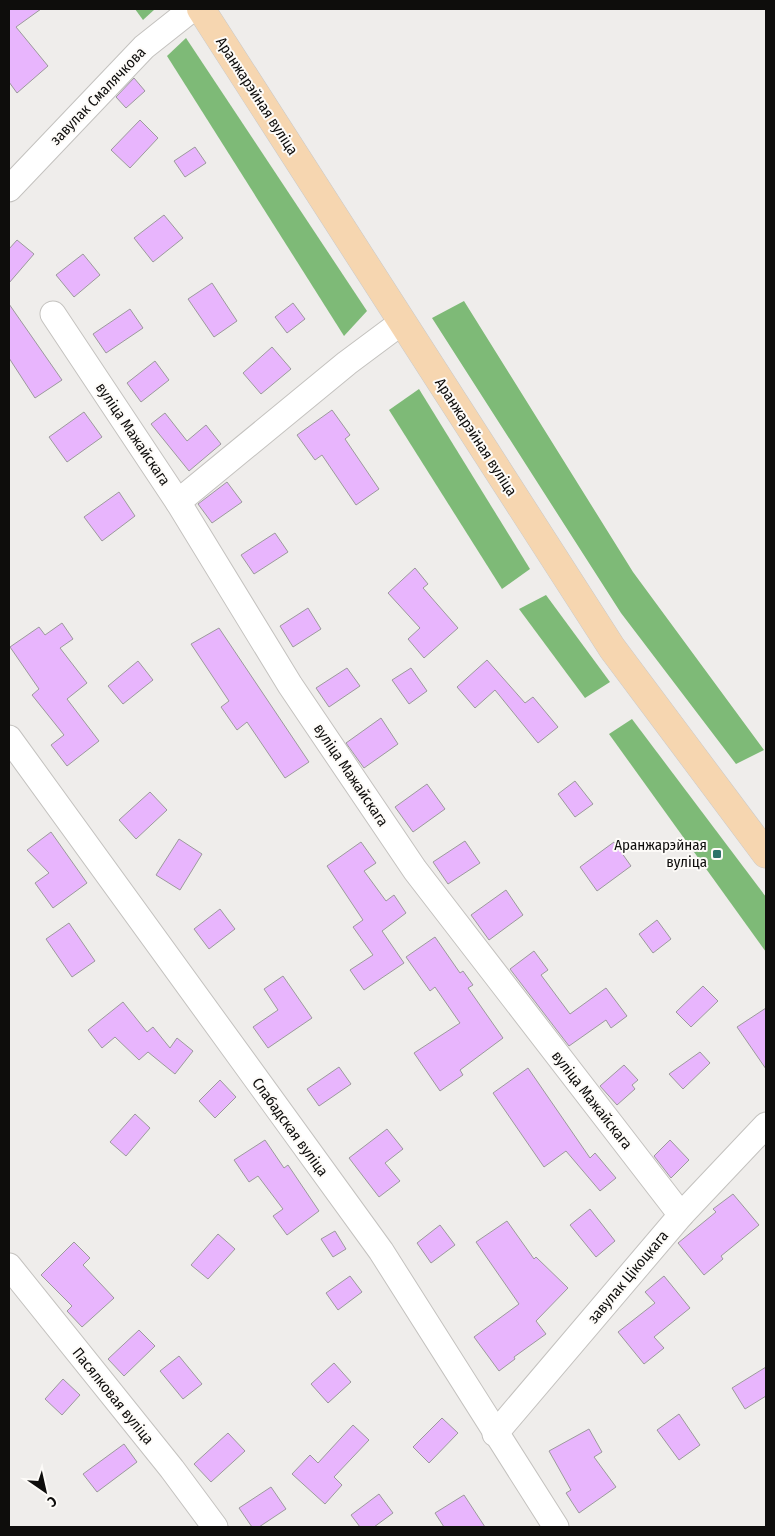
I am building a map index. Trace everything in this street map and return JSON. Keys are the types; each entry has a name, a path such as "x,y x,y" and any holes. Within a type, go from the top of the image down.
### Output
{"main road":[{"name":"Аранжарэйная вуліца","path":"201,9 612,648 766,854"}],"street":[{"name":"завулак Смалячкова","path":"9,189 144,47 192,9"},
{"name":"вуліца Мажайскага","path":"53,314 178,502 290,685 415,870 681,1215"},
{"path":"178,502 347,363 402,322"},
{"name":"Слабадская вуліца","path":"9,738 381,1252 495,1434 556,1527"},
{"name":"завулак Цікоцкага","path":"495,1434 681,1215 766,1125"},
{"name":"Пасялковая вуліца","path":"9,1266 172,1469 215,1527"}],"green space":[{"path":"135,9 155,9 143,20"},
{"path":"186,38 367,311 344,336 167,56"},
{"path":"464,301 633,572 764,750 736,764 621,613 432,318"},
{"path":"419,389 530,569 502,589 389,410"},
{"path":"546,595 610,682 585,698 519,609"},
{"path":"632,719 766,897 766,952 609,734"}],"building":[{"path":"9,9 41,9 16,27 48,66 17,93 9,82"},
{"path":"134,78 145,91 126,108 116,97"},
{"path":"140,120 158,138 130,168 111,150"},
{"path":"195,147 206,163 185,177 174,161"},
{"path":"164,215 183,238 153,262 134,238"},
{"path":"17,240 34,254 9,283 9,249"},
{"path":"83,254 100,275 74,297 56,275"},
{"path":"212,283 237,321 214,337 188,299"},
{"path":"293,303 305,319 287,333 275,317"},
{"path":"9,304 62,380 35,398 9,358"},
{"path":"130,309 143,328 106,353 93,334"},
{"path":"272,347 291,369 261,394 243,373"},
{"path":"155,361 169,380 141,402 127,383"},
{"path":"332,410 350,435 345,439 379,489 356,505 322,455 315,460 297,435"},
{"path":"84,412 102,437 67,462 49,437"},
{"path":"165,413 187,441 206,425 221,444 189,471 151,424"},
{"path":"227,482 242,502 212,523 198,504"},
{"path":"119,492 135,516 102,541 84,517"},
{"path":"275,533 288,552 254,574 241,555"},
{"path":"415,568 428,584 423,588 458,628 424,658 408,639 420,628 388,593"},
{"path":"308,608 321,629 293,647 280,626"},
{"path":"62,623 73,639 60,648 87,683 67,699 99,741 67,766 51,745 64,735 32,695 39,689 10,647 39,627 45,635"},
{"path":"219,628 309,762 285,778 247,722 237,730 221,707 229,701 191,644"},
{"path":"487,660 525,703 533,697 558,727 538,743 495,690 475,708 457,687"},
{"path":"138,661 153,680 123,704 108,686"},
{"path":"347,668 360,686 329,707 316,688"},
{"path":"411,668 427,691 409,704 392,680"},
{"path":"381,718 398,744 364,768 346,743"},
{"path":"575,781 593,804 575,817 558,794"},
{"path":"427,784 445,809 413,832 395,807"},
{"path":"150,792 167,810 136,839 119,820"},
{"path":"51,832 87,883 53,908 35,883 49,873 27,850"},
{"path":"179,839 202,854 180,890 156,875"},
{"path":"465,841 480,863 448,884 433,862"},
{"path":"361,842 376,863 364,871 386,901 394,895 406,913 382,931 404,963 364,990 350,970 373,955 353,927 363,920 327,866"},
{"path":"614,842 631,866 597,891 580,867"},
{"path":"506,890 523,915 489,940 471,915"},
{"path":"220,909 235,929 209,949 194,929"},
{"path":"657,920 671,939 653,953 639,934"},
{"path":"69,923 95,961 72,977 46,939"},
{"path":"435,937 460,973 463,971 473,985 468,988 503,1038 460,1070 463,1075 440,1091 414,1053 460,1023 435,987 430,991 406,957"},
{"path":"534,951 548,970 541,975 570,1014 606,988 627,1016 611,1028 606,1020 569,1046 510,969"},
{"path":"283,976 312,1018 268,1048 253,1027 278,1010 264,989"},
{"path":"703,986 718,1001 691,1027 676,1012"},
{"path":"123,1002 147,1032 153,1027 170,1048 177,1038 193,1051 175,1074 148,1052 139,1060 115,1037 102,1048 88,1030"},
{"path":"766,1008 766,1069 737,1027"},
{"path":"700,1052 710,1063 683,1089 669,1074"},
{"path":"624,1065 638,1080 632,1085 635,1089 617,1105 600,1086"},
{"path":"339,1067 351,1084 319,1106 307,1089"},
{"path":"528,1068 590,1158 595,1153 616,1178 600,1191 566,1151 544,1167 493,1093"},
{"path":"220,1080 236,1097 215,1118 199,1101"},
{"path":"135,1114 150,1128 126,1156 110,1142"},
{"path":"387,1129 403,1149 385,1163 400,1181 379,1197 349,1158"},
{"path":"265,1140 284,1168 288,1165 319,1211 287,1235 273,1216 283,1209 258,1176 249,1182 234,1160"},
{"path":"670,1140 689,1160 671,1178 654,1156"},
{"path":"733,1194 759,1225 721,1256 723,1259 704,1275 678,1243 716,1212 713,1209"},
{"path":"590,1209 615,1241 596,1257 570,1225"},
{"path":"507,1221 534,1259 536,1257 568,1288 536,1321 546,1334 514,1357 515,1359 499,1371 474,1337 519,1304 476,1242"},
{"path":"440,1225 455,1245 431,1263 417,1243"},
{"path":"335,1231 346,1249 333,1257 321,1239"},
{"path":"218,1234 235,1249 208,1279 191,1265"},
{"path":"74,1242 90,1258 83,1265 114,1298 82,1327 67,1311 72,1306 41,1275"},
{"path":"350,1276 362,1292 338,1310 326,1293"},
{"path":"664,1276 690,1308 654,1337 664,1348 644,1364 618,1332 655,1303 645,1292"},
{"path":"139,1330 155,1346 124,1376 108,1359"},
{"path":"179,1356 202,1384 183,1399 160,1371"},
{"path":"334,1363 351,1382 328,1403 311,1384"},
{"path":"766,1367 766,1396 745,1409 732,1388"},
{"path":"63,1379 80,1395 62,1415 45,1399"},
{"path":"679,1414 700,1445 679,1460 657,1430"},
{"path":"442,1418 458,1433 429,1463 413,1447"},
{"path":"353,1425 369,1440 334,1477 342,1485 325,1504 292,1474 310,1455 318,1463"},
{"path":"589,1429 602,1452 594,1457 616,1487 579,1513 566,1493 571,1490 549,1451"},
{"path":"228,1433 245,1451 211,1482 194,1464"},
{"path":"124,1444 137,1462 97,1492 83,1474"},
{"path":"271,1487 286,1509 259,1527 252,1527 239,1508"},
{"path":"379,1494 393,1513 374,1527 360,1527 351,1515"},
{"path":"464,1495 485,1527 444,1527 435,1513"}],"place":[{"name":"Аранжарэйная вуліца","path":"717,854"}]}
